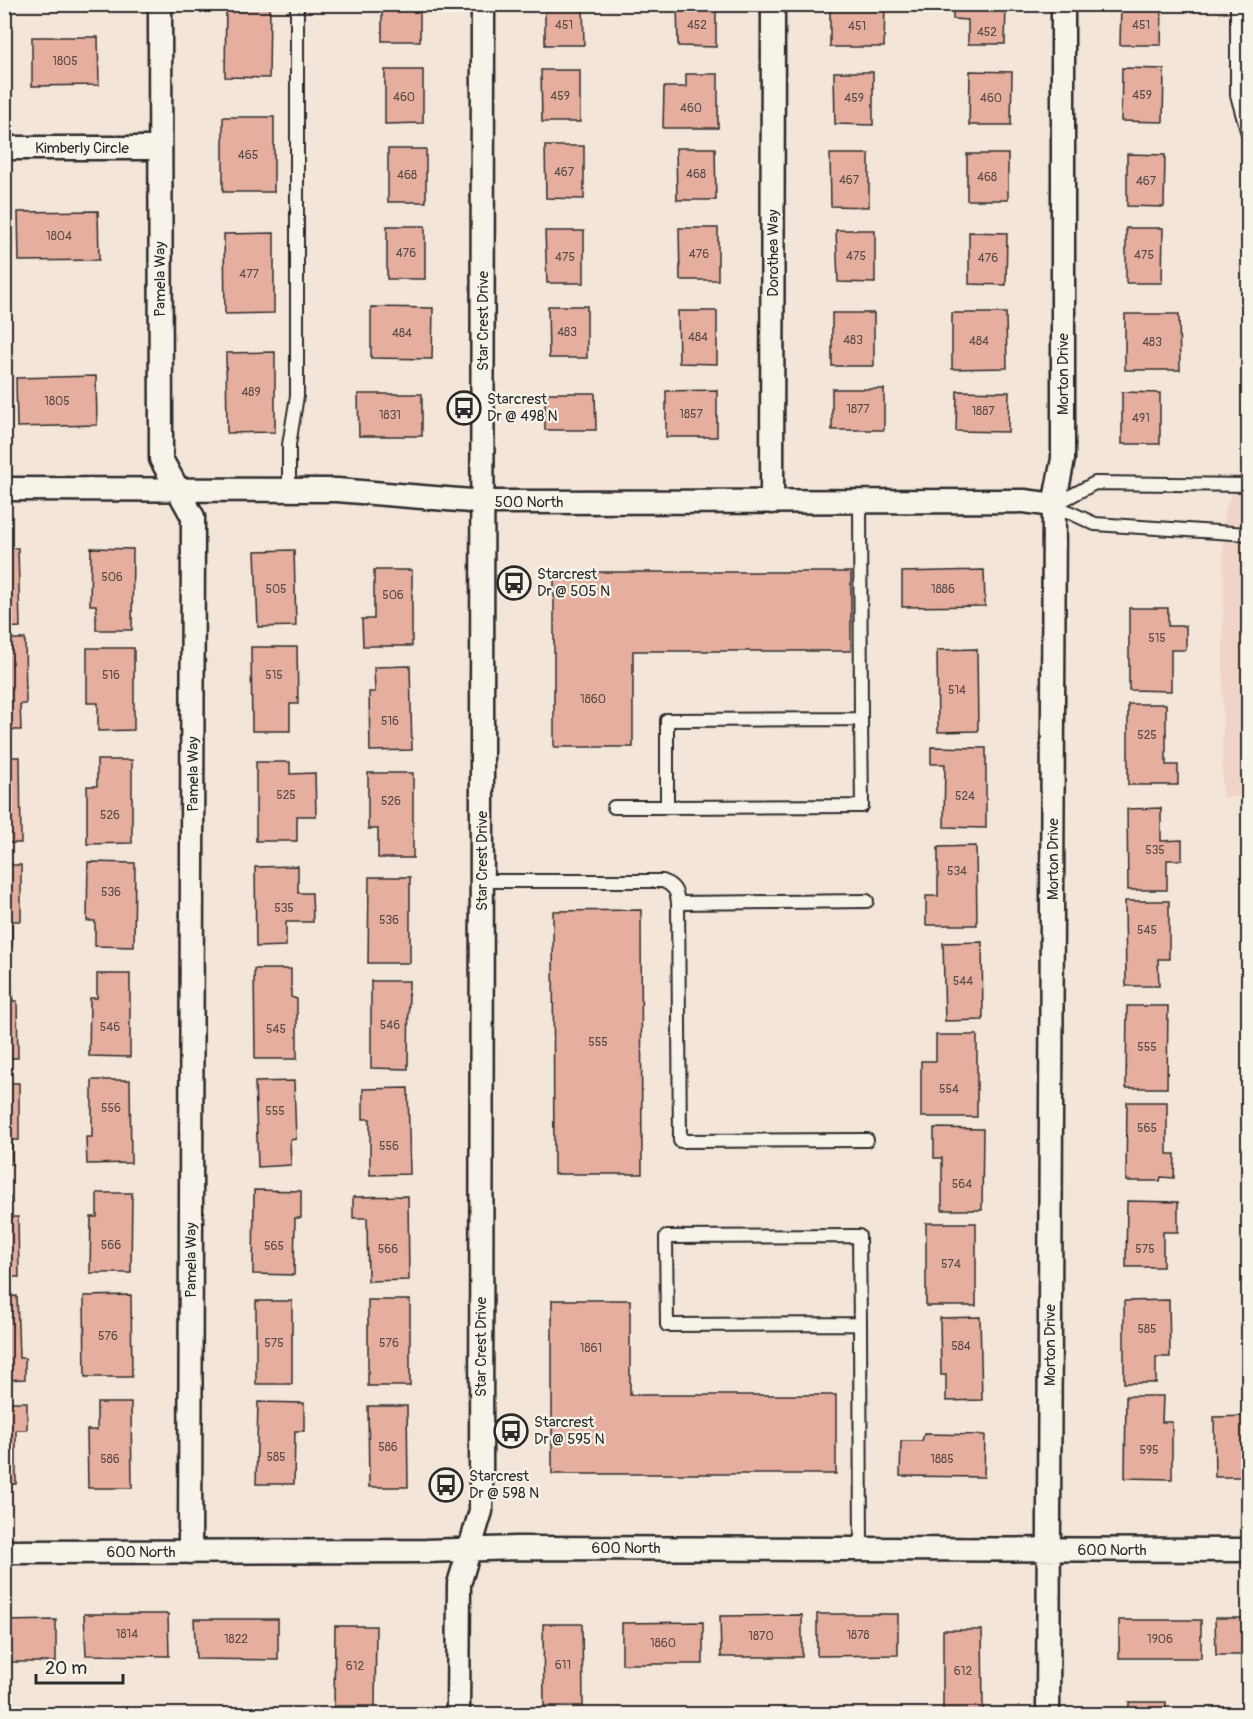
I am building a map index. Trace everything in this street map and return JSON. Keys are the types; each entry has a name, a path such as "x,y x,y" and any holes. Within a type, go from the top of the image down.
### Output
{"street":[{"name":"Pamela Way","path":"160,4 161,459 180,489 193,517 190,1552"},
{"name":"Star Crest Drive","path":"458,1714 459,1584 481,1512 483,4"},
{"name":"Dorothea Way","path":"772,501 773,4"},
{"name":"Morton Drive","path":"1048,1714 1054,505 1063,459 1063,4"},
{"name":"Kimberly Circle","path":"4,148 160,148"},
{"name":"500 North","path":"4,489 337,490 483,502 1024,501 1054,505"},
{"name":"600 North","path":"4,1552 1248,1550"}],"lane":[{"path":"289,490 289,445 297,396 297,4"},
{"path":"1241,7 1237,95 1248,134"},
{"path":"1054,505 1095,483 1248,485"},
{"path":"614,807 862,806 860,501"},
{"path":"1054,505 1095,524 1248,534"},
{"path":"668,807 667,720 861,719"},
{"path":"482,881 663,881 672,885 677,892 678,903 680,1141 867,1140"},
{"path":"678,903 867,901"},
{"path":"860,1324 667,1325 666,1237 859,1236 860,1324 861,1549"}],"shaded area":[{"path":"1248,161 1248,797 1222,797 1224,512 1244,465"}],"building":[{"path":"226,4 270,4 269,78 225,77"},
{"path":"382,4 420,4 420,41 382,41"},
{"path":"545,4 583,4 584,45 545,45"},
{"path":"677,4 716,4 716,47 678,46"},
{"path":"830,4 885,4 884,47 830,47"},
{"path":"953,4 1006,4 1005,44 968,44 968,20 953,19"},
{"path":"1121,4 1162,4 1161,45 1120,45"},
{"path":"32,37 98,37 99,85 32,86"},
{"path":"1122,68 1164,69 1163,122 1121,121"},
{"path":"385,70 423,70 423,123 385,124"},
{"path":"541,70 580,70 580,122 542,122"},
{"path":"970,71 1012,72 1011,125 969,125"},
{"path":"834,72 873,72 873,125 835,124"},
{"path":"686,74 718,74 718,128 663,128 664,87 686,87"},
{"path":"223,117 274,117 274,192 223,192"},
{"path":"545,146 584,146 584,199 546,198"},
{"path":"676,148 715,148 716,200 677,200"},
{"path":"388,149 426,149 426,202 388,202"},
{"path":"830,154 869,154 869,207 831,206"},
{"path":"967,154 1008,154 1008,200 967,200"},
{"path":"1127,154 1165,155 1164,207 1127,206"},
{"path":"98,211 99,260 19,261 18,212"},
{"path":"387,226 425,226 425,279 387,279"},
{"path":"679,228 718,228 718,280 680,280"},
{"path":"1126,228 1163,228 1162,283 1126,283"},
{"path":"836,230 875,230 875,283 838,282"},
{"path":"545,231 584,231 584,283 547,283"},
{"path":"969,232 1007,233 1006,285 969,284"},
{"path":"274,233 274,313 225,314 224,234"},
{"path":"548,306 587,306 587,358 549,358"},
{"path":"371,307 433,308 432,359 371,358"},
{"path":"678,311 717,311 717,364 679,363"},
{"path":"832,313 874,313 874,366 832,366"},
{"path":"952,313 1006,313 1007,368 952,369"},
{"path":"1125,314 1179,314 1180,370 1125,370"},
{"path":"275,352 275,432 227,433 226,353"},
{"path":"96,376 97,425 17,427 16,378"},
{"path":"832,389 884,389 884,430 832,430"},
{"path":"717,390 717,437 666,437 666,391"},
{"path":"957,391 1009,392 1008,432 956,431"},
{"path":"1122,392 1160,393 1160,444 1122,444"},
{"path":"545,393 595,393 596,430 545,430"},
{"path":"358,394 422,394 422,436 359,436"},
{"path":"4,548 18,548 20,627 4,628"},
{"path":"91,548 133,549 132,630 96,630 96,605 90,605"},
{"path":"294,550 296,626 258,627 255,551"},
{"path":"374,570 412,570 412,646 363,646 362,619 374,619"},
{"path":"984,570 985,606 902,607 902,572"},
{"path":"554,572 851,572 851,651 633,651 633,747 554,747"},
{"path":"1129,608 1168,608 1168,626 1186,626 1186,650 1171,650 1171,691 1129,690"},
{"path":"4,639 25,639 26,704 20,704 21,730 4,730"},
{"path":"251,647 297,647 298,704 290,704 290,731 252,731"},
{"path":"87,648 134,648 134,730 98,731 98,703 87,703"},
{"path":"977,649 978,731 938,732 937,650"},
{"path":"410,666 412,750 370,751 369,692 375,692 374,667"},
{"path":"1128,704 1166,704 1166,765 1178,765 1178,785 1128,785"},
{"path":"931,747 986,748 986,828 944,827 945,764 931,764"},
{"path":"4,757 20,757 21,843 4,843"},
{"path":"97,760 132,760 132,843 87,844 87,786 97,786"},
{"path":"256,762 290,762 290,774 315,773 316,816 297,816 297,841 256,841"},
{"path":"368,773 413,773 413,858 378,858 378,829 368,829"},
{"path":"1161,808 1161,841 1182,840 1182,860 1167,860 1167,890 1128,890 1127,809"},
{"path":"976,846 977,925 926,925 926,896 938,896 938,847"},
{"path":"88,862 135,863 134,947 95,946 95,921 87,921"},
{"path":"4,865 21,865 21,921 12,921 12,946 4,946"},
{"path":"298,866 298,893 312,893 313,922 286,922 286,946 256,947 255,867"},
{"path":"369,877 410,877 410,963 368,963"},
{"path":"1125,901 1169,901 1169,959 1158,959 1159,986 1126,986"},
{"path":"641,910 642,1174 554,1174 553,911"},
{"path":"1243,935 1248,935 1248,1013 1244,1013"},
{"path":"982,942 983,1020 945,1021 943,943"},
{"path":"254,969 291,969 291,997 297,999 297,1059 255,1059"},
{"path":"4,973 12,973 13,1001 17,1001 18,1058 4,1058"},
{"path":"97,974 130,974 130,1057 89,1056 90,998 97,998"},
{"path":"371,981 409,981 408,1069 371,1068"},
{"path":"1127,1006 1168,1006 1167,1088 1126,1088"},
{"path":"936,1035 977,1035 977,1117 921,1117 921,1061 936,1061"},
{"path":"92,1080 130,1080 131,1163 87,1164 86,1137 92,1137"},
{"path":"294,1081 296,1139 290,1140 291,1165 258,1167 255,1082"},
{"path":"4,1083 19,1083 19,1140 12,1140 12,1164 4,1164"},
{"path":"408,1088 410,1174 370,1175 370,1119 363,1119 363,1089"},
{"path":"1244,1088 1248,1088 1248,1110 1244,1110"},
{"path":"1127,1102 1167,1102 1167,1154 1175,1154 1174,1178 1161,1177 1160,1181 1126,1181"},
{"path":"934,1128 983,1129 982,1210 942,1210 942,1158 934,1158"},
{"path":"254,1190 301,1191 301,1218 295,1218 294,1275 253,1274"},
{"path":"97,1193 132,1193 131,1273 90,1273 91,1217 97,1217"},
{"path":"408,1196 409,1280 368,1281 367,1218 353,1218 353,1197"},
{"path":"4,1197 10,1197 10,1217 18,1217 19,1277 4,1277"},
{"path":"1127,1201 1178,1202 1178,1232 1163,1232 1163,1267 1126,1267"},
{"path":"926,1223 976,1223 976,1306 926,1306"},
{"path":"131,1295 132,1377 85,1377 84,1296"},
{"path":"17,1296 19,1358 25,1358 25,1379 4,1380 4,1297"},
{"path":"368,1300 410,1300 410,1386 368,1386"},
{"path":"552,1300 630,1300 630,1395 836,1395 836,1474 552,1474"},
{"path":"1169,1300 1170,1357 1156,1357 1156,1383 1124,1383 1124,1301"},
{"path":"256,1301 292,1301 292,1384 256,1384"},
{"path":"980,1317 982,1400 946,1401 946,1375 941,1375 940,1318"},
{"path":"1126,1396 1163,1396 1162,1422 1172,1422 1172,1479 1125,1478"},
{"path":"4,1402 27,1402 27,1430 16,1430 16,1484 4,1484"},
{"path":"258,1402 304,1403 304,1431 295,1431 294,1484 256,1484"},
{"path":"97,1403 131,1403 132,1488 88,1488 87,1430 97,1430"},
{"path":"368,1406 407,1406 408,1487 369,1487"},
{"path":"1248,1416 1248,1477 1215,1477 1214,1417"},
{"path":"924,1434 985,1435 984,1477 900,1476 901,1441 922,1441"},
{"path":"84,1614 168,1614 169,1656 86,1655"},
{"path":"817,1614 898,1614 898,1655 817,1656"},
{"path":"802,1615 802,1657 721,1657 720,1616"},
{"path":"1215,1618 1248,1618 1248,1655 1216,1655"},
{"path":"194,1619 278,1619 278,1660 196,1659"},
{"path":"56,1620 56,1662 4,1662 4,1621"},
{"path":"1119,1620 1201,1620 1201,1658 1119,1658"},
{"path":"703,1622 703,1664 622,1664 622,1623"},
{"path":"543,1624 582,1624 583,1706 544,1706"},
{"path":"335,1626 376,1626 375,1706 334,1706"},
{"path":"943,1630 982,1630 983,1712 943,1712"},
{"path":"1129,1702 1166,1702 1166,1714 1129,1714"}],"place":[{"name":"Starcrest Dr @ 498 N","path":"464,408"},
{"name":"Starcrest Dr @ 505 N","path":"514,583"},
{"name":"Starcrest Dr @ 595 N","path":"511,1431"},
{"name":"Starcrest Dr @ 598 N","path":"446,1485"}]}
